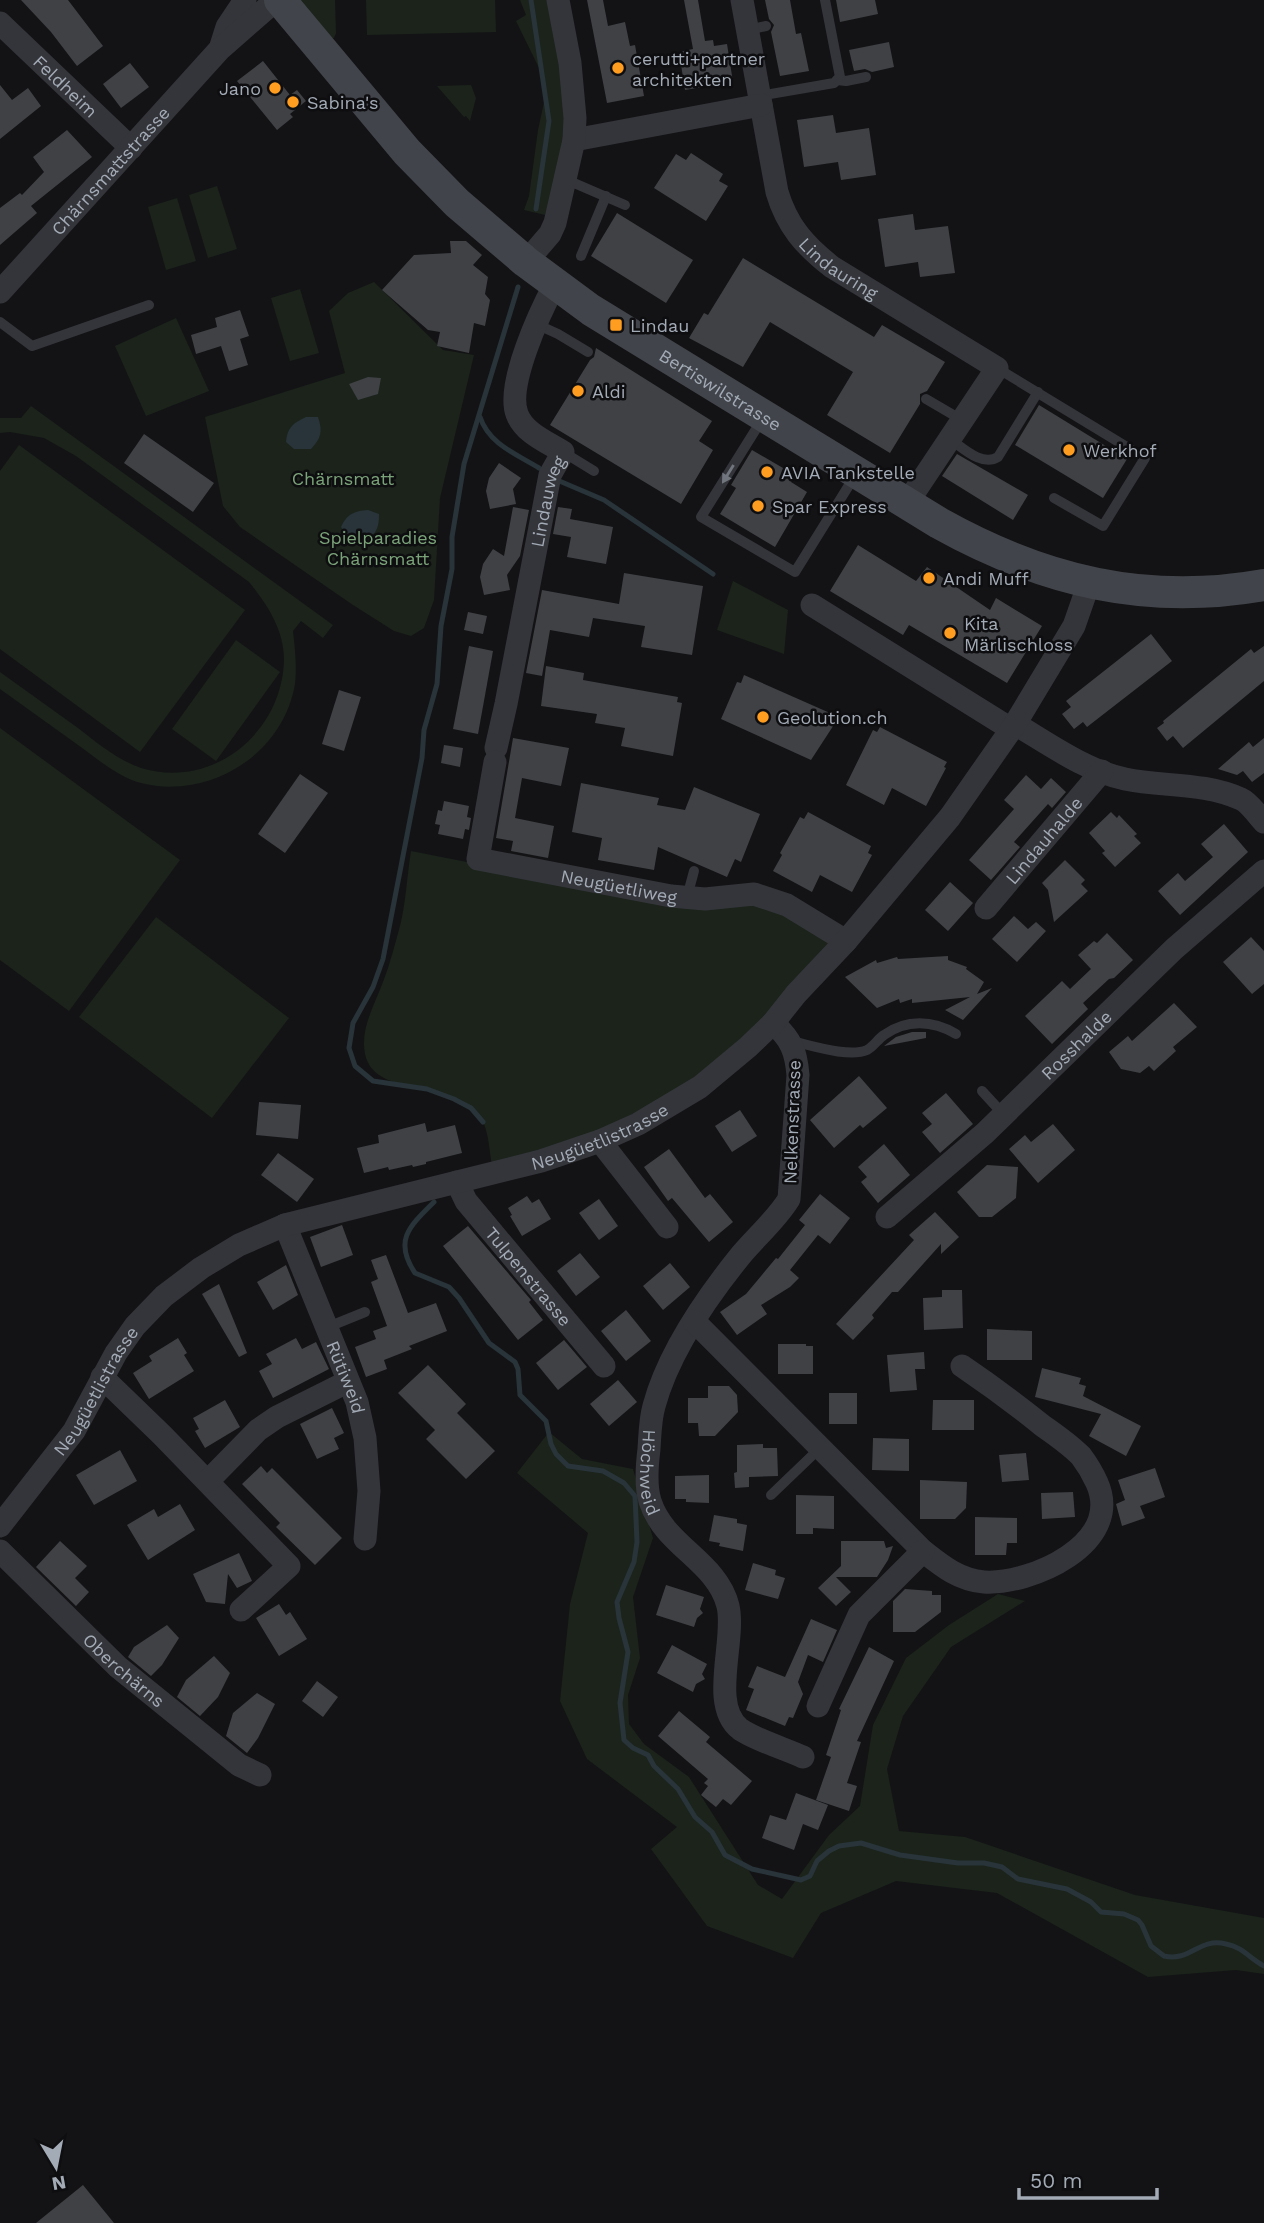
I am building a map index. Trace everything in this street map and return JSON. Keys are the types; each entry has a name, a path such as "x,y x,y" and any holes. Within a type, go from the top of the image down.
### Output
{"main road":[{"name":"Bertiswilstrasse","path":"278,0 407,152 457,203 526,262 591,310 856,473 967,538 1043,571 1088,583 1143,592 1221,591 1264,585"}],"street":[{"name":"Chärnsmattstrasse","path":"220,50 227,27 246,0"},
{"name":"Chärnsmattstrasse","path":"5,276 131,148 220,50 278,0"},
{"path":"526,262 550,234 559,213 575,140 575,104 558,0"},
{"name":"Lindauring","path":"742,0 757,28 760,101 781,207 804,244 832,267 997,368"},
{"name":"Feldheim","path":"0,23 131,148"},
{"path":"575,140 760,101"},
{"name":"Lindauweg","path":"495,755 551,475 563,452 528,430 516,413 514,391 536,324 555,284"},
{"path":"907,503 997,368"},
{"name":"Neugüetlistrasse","path":"0,1526 74,1431 102,1377 135,1326 164,1296 201,1268 239,1245 285,1225 541,1161 600,1141 638,1124 701,1087 773,1023 950,817 1013,727 1074,626 1088,583"},
{"path":"811,605 1013,727 1068,755 1125,779 1186,784 1243,800 1264,822"},
{"name":"Neugüetliweg","path":"495,755 478,859 705,900 754,894 805,915 846,941"},
{"name":"Lindauhalde","path":"986,908 1102,771"},
{"name":"Rosshalde","path":"887,1217 1004,1115 1174,949 1264,871"},
{"name":"Nelkenstrasse","path":"695,1321 742,1254 780,1213 789,1199 798,1074 796,1054 791,1041 773,1023"},
{"path":"600,1141 667,1227"},
{"name":"Tulpenstrasse","path":"457,1182 466,1201 604,1366"},
{"name":"Rütiweid","path":"285,1225 357,1402 365,1438 369,1491 365,1539"},
{"path":"695,1321 923,1551 945,1569 983,1582 997,1581 1023,1576 1064,1560 1085,1544 1101,1515 1099,1486 1081,1457 1001,1393 962,1366"},
{"name":"Höchweid","path":"695,1321 671,1362 653,1408 647,1469 650,1501 661,1525 710,1572 728,1605 731,1629 724,1700 729,1715 740,1729 803,1757"},
{"path":"102,1377 208,1481 289,1566 241,1610"},
{"path":"208,1481 258,1430 277,1417 340,1386"},
{"name":"Oberchärns","path":"0,1551 118,1667 239,1765 260,1775"},
{"path":"818,1706 859,1615 923,1551"}],"lane":[{"path":"760,101 834,83 840,77 825,0"},
{"path":"837,80 866,77"},
{"path":"566,182 625,205"},
{"path":"581,256 606,196"},
{"path":"0,322 33,346 149,305"},
{"path":"536,324 588,352"},
{"path":"997,368 1145,458 1103,527 1054,498"},
{"path":"926,399 981,460 988,461 998,457 1038,392"},
{"path":"764,416 701,517 795,572 856,473"},
{"path":"563,452 594,471"},
{"path":"687,897 694,871"},
{"path":"791,1041 850,1053 867,1050 886,1034 906,1025 928,1022 942,1025 956,1034"},
{"path":"982,1091 1004,1115"},
{"path":"328,1327 365,1312"},
{"path":"771,1495 820,1448"}],"green space":[{"path":"300,0 335,0 334,38 331,38"},
{"path":"366,0 495,0 496,32 367,35"},
{"path":"520,0 550,0 564,75 566,101 563,134 558,168 545,215 524,210 529,196 546,93 540,70 516,21 526,15"},
{"path":"471,85 476,98 470,121 437,86"},
{"path":"217,186 237,249 208,258 189,195"},
{"path":"177,198 196,261 166,270 148,207"},
{"name":"Chärnsmatt","path":"374,282 443,350 474,355 440,498 434,600 424,628 411,636 394,631 353,605 240,527 223,506 205,417 345,373 329,311 348,293"},
{"path":"300,289 319,353 290,361 271,298"},
{"path":"176,318 209,391 146,416 115,346"},
{"path":"31,406 333,625 323,638 301,621 293,631 296,677 288,710 275,732 258,752 237,768 214,779 189,785 163,786 137,782 106,766 0,689 0,672 108,751 132,765 168,773 194,771 218,762 239,749 257,731 271,710 281,686 284,659 278,628 249,582 76,456 44,438 10,432 0,433 0,418 21,418"},
{"path":"19,445 245,610 140,752 0,649 0,471"},
{"path":"733,581 788,610 784,654 717,630"},
{"path":"236,640 280,672 216,761 172,729"},
{"path":"0,728 180,860 69,1011 0,960"},
{"path":"411,851 695,907 767,905 828,938 828,945 745,1038 677,1091 596,1133 492,1165 484,1123 470,1105 454,1097 384,1078 372,1069 365,1054 366,1027 400,926"},
{"path":"156,917 289,1018 212,1118 79,1017"},
{"path":"549,1432 582,1459 633,1469 653,1538 633,1597 640,1658 628,1695 629,1724 644,1744 689,1777 758,1885 782,1899 829,1835 860,1806 873,1725 906,1658 949,1625 998,1594 1025,1601 951,1647 903,1716 887,1769 899,1831 965,1837 1135,1895 1264,1918 1264,1974 1236,1970 1148,1977 997,1893 896,1881 821,1913 793,1958 707,1926 651,1849 677,1827 587,1759 560,1701 570,1604 588,1533 517,1473"}],"shaded area":[{"path":"306,417 318,417 321,431 319,438 311,449 294,449 286,442 289,430"},
{"path":"368,510 379,514 374,534 363,542 347,537 341,527 348,516"}],"building":[{"path":"21,0 68,0 103,46 77,66 51,32"},
{"path":"587,0 603,0 608,26 625,22 630,46 635,45 644,96 607,103"},
{"path":"684,0 698,0 705,41 713,40 714,46 727,44 733,82 685,90 679,52 693,49"},
{"path":"765,0 790,0 796,34 801,33 809,71 780,76 771,32 774,25 769,19"},
{"path":"836,0 875,0 878,14 840,22"},
{"path":"889,42 894,67 872,72 865,69 854,71 849,50"},
{"path":"263,61 290,95 297,90 306,101 290,114 293,117 277,130 237,81"},
{"path":"130,63 149,87 121,108 103,84"},
{"path":"0,85 12,100 28,88 41,106 0,139"},
{"path":"833,115 836,133 869,128 876,175 841,180 838,162 804,167 797,120"},
{"path":"67,130 92,157 31,206 37,213 0,245 0,208 20,193 22,195 44,172 33,157"},
{"path":"691,153 723,174 719,181 728,186 706,221 654,188 676,154 686,160"},
{"path":"617,213 693,260 666,303 591,256"},
{"path":"913,214 915,230 948,226 955,273 920,277 918,262 885,267 878,219"},
{"path":"450,241 466,241 482,255 473,265 488,277 485,294 490,300 485,326 474,323 469,353 437,346 440,332 428,330 382,290 414,255 451,253"},
{"path":"743,258 874,337 882,325 945,362 927,391 920,394 920,404 890,453 827,415 853,372 770,322 743,367 689,338 704,313 708,315"},
{"path":"240,310 249,336 240,339 248,365 229,371 221,346 196,354 191,335 217,327 215,318"},
{"path":"596,348 712,421 699,441 713,450 681,504 550,425 594,357"},
{"path":"368,377 381,378 378,394 358,400 349,384"},
{"name":"Werkhof","path":"1039,405 1127,459 1103,498 1015,445"},
{"path":"144,434 214,483 193,512 124,463"},
{"path":"752,450 795,475 791,482 807,492 775,547 720,514 736,488 731,485"},
{"path":"957,454 1028,495 1013,520 942,476"},
{"path":"499,463 521,478 513,489 516,504 490,509 486,491 489,478"},
{"path":"513,507 529,510 520,556 507,575 510,590 484,595 480,577 483,564 493,549 504,556"},
{"path":"558,507 572,509 570,519 613,527 606,564 567,557 571,537 553,534"},
{"path":"858,545 916,581 927,567 990,610 996,598 1042,626 1007,683 909,625 903,635 830,591"},
{"path":"624,573 703,586 692,655 641,647 645,626 593,618 589,637 550,630 542,676 526,673 542,590 619,604"},
{"path":"468,612 487,616 483,634 464,630"},
{"path":"1151,634 1172,661 1087,727 1083,722 1074,729 1062,714 1071,707 1066,701"},
{"path":"469,646 493,651 478,734 453,729"},
{"path":"1264,646 1264,681 1183,748 1173,736 1167,741 1157,728 1163,721 1251,649 1254,653"},
{"path":"546,666 584,673 583,680 678,697 677,702 682,703 673,756 621,746 625,728 595,723 597,714 541,706"},
{"path":"744,675 839,717 811,760 721,719 737,682 741,683"},
{"path":"339,690 361,697 344,751 322,744"},
{"path":"880,727 947,762 926,806 892,788 884,805 846,785 873,730 877,732"},
{"path":"513,738 569,748 561,786 522,778 515,818 554,826 548,858 511,851 513,841 496,838"},
{"path":"1264,738 1264,773 1252,782 1243,771 1237,775 1218,769 1249,742 1253,747"},
{"path":"444,745 463,748 460,767 441,763"},
{"path":"300,774 328,793 285,853 258,834"},
{"path":"1026,775 1041,789 1051,778 1066,792 1052,808 1048,804 1014,842 1020,847 991,880 969,860 1014,809 1004,800"},
{"path":"581,783 659,798 657,805 685,810 694,787 760,814 741,862 735,859 727,877 658,847 654,870 598,860 602,838 572,832"},
{"path":"444,801 469,806 469,830 465,829 463,839 438,834 440,825 435,824 438,810 442,811"},
{"path":"808,812 871,846 868,853 872,855 852,892 820,875 812,892 773,871 800,817 804,819"},
{"path":"1111,812 1117,818 1119,815 1137,834 1134,836 1141,843 1115,867 1089,833"},
{"path":"1224,824 1248,852 1180,915 1158,891 1178,873 1185,881 1213,857 1201,844"},
{"path":"1065,860 1085,880 1081,884 1088,891 1054,922 1048,890 1042,883"},
{"path":"950,882 973,903 948,931 925,910"},
{"path":"1014,916 1028,929 1036,922 1046,931 1017,962 992,939"},
{"path":"1107,933 1133,960 1083,1003 1088,1009 1052,1044 1025,1016 1062,981 1070,989 1091,969 1078,955"},
{"path":"1251,937 1264,951 1264,984 1252,994 1223,962"},
{"path":"948,956 948,960 967,967 966,969 984,982 977,994 992,988 963,1020 945,1010 970,997 912,1003 912,999 900,1003 899,999 877,1008 845,977 876,960 877,963 897,957"},
{"path":"1174,1003 1197,1027 1173,1047 1176,1051 1154,1071 1149,1066 1140,1073 1121,1069 1109,1052 1128,1036 1132,1041"},
{"path":"912,1032 926,1032 926,1038 884,1046 896,1037"},
{"path":"859,1076 887,1108 863,1128 860,1125 834,1148 810,1120"},
{"path":"946,1093 973,1124 940,1153 922,1132 932,1124 922,1113"},
{"path":"259,1102 301,1105 298,1139 256,1135"},
{"path":"740,1110 757,1136 732,1152 715,1126"},
{"path":"425,1123 427,1132 455,1125 462,1153 413,1167 412,1165 389,1170 388,1167 364,1173 357,1148 379,1143 378,1135"},
{"path":"1053,1124 1075,1150 1038,1183 1009,1149 1025,1135 1031,1142"},
{"path":"884,1144 910,1175 878,1203 861,1182 867,1177 858,1167"},
{"path":"669,1149 705,1198 710,1194 733,1222 709,1242 672,1198 668,1201 644,1167"},
{"path":"278,1153 314,1179 297,1202 261,1175"},
{"path":"987,1165 1018,1167 1016,1198 992,1217 979,1217 957,1192"},
{"path":"820,1194 850,1218 830,1244 818,1235 790,1270 799,1278 790,1287 761,1305 767,1314 737,1335 720,1312 746,1294 776,1258 778,1259 805,1225 799,1220"},
{"path":"527,1196 532,1203 539,1199 551,1219 522,1236 508,1208"},
{"path":"599,1199 618,1226 599,1240 579,1213"},
{"path":"935,1212 959,1237 941,1254 941,1244 898,1292 892,1292 872,1315 874,1318 853,1340 836,1324 914,1240 909,1235"},
{"path":"342,1225 353,1255 321,1267 310,1237"},
{"path":"468,1226 531,1300 529,1302 543,1320 518,1340 443,1246"},
{"path":"580,1253 600,1277 576,1296 557,1271"},
{"path":"386,1255 408,1313 436,1303 447,1331 409,1346 412,1349 384,1360 387,1369 366,1377 355,1347 376,1339 373,1331 387,1326 371,1282 378,1279 371,1260"},
{"path":"670,1263 690,1287 663,1310 643,1286"},
{"path":"286,1265 298,1295 273,1310 257,1282"},
{"path":"219,1284 247,1353 239,1357 202,1294"},
{"path":"942,1290 962,1290 963,1328 924,1330 923,1298 942,1297"},
{"path":"626,1310 651,1341 626,1361 601,1331"},
{"path":"987,1329 1032,1331 1032,1360 987,1360"},
{"path":"178,1338 194,1371 149,1399 133,1373 152,1361 149,1356"},
{"path":"296,1338 302,1349 316,1342 329,1369 273,1398 259,1371 272,1364 266,1354"},
{"path":"564,1340 587,1367 558,1390 536,1363"},
{"path":"778,1344 813,1346 813,1374 778,1374"},
{"path":"924,1352 925,1369 915,1369 917,1390 890,1392 887,1355"},
{"path":"428,1365 466,1404 457,1413 495,1451 466,1479 426,1439 435,1430 398,1393"},
{"path":"1042,1368 1081,1378 1079,1384 1086,1386 1083,1396 1141,1426 1126,1456 1089,1436 1101,1414 1035,1397"},
{"path":"618,1380 637,1402 609,1426 590,1404"},
{"path":"708,1386 729,1386 737,1395 738,1412 715,1436 699,1436 698,1423 688,1423 688,1398 708,1398"},
{"path":"829,1393 857,1393 857,1424 829,1424"},
{"path":"225,1400 240,1427 205,1448 195,1431 199,1429 193,1418"},
{"path":"933,1400 974,1400 974,1430 932,1430"},
{"path":"332,1408 344,1433 334,1438 339,1449 317,1459 300,1424"},
{"path":"873,1438 909,1439 909,1471 872,1470"},
{"path":"763,1444 763,1448 777,1448 778,1476 749,1477 749,1487 735,1488 737,1445"},
{"path":"120,1450 137,1481 94,1505 76,1475"},
{"path":"1026,1453 1029,1480 1002,1482 999,1455"},
{"path":"261,1466 267,1473 272,1468 342,1538 315,1565 276,1527 280,1523 242,1484"},
{"path":"1155,1468 1165,1497 1140,1506 1145,1518 1122,1526 1116,1504 1125,1500 1118,1480"},
{"path":"709,1475 709,1503 675,1499 675,1476"},
{"path":"920,1480 967,1482 966,1508 955,1519 920,1519"},
{"path":"1073,1492 1075,1517 1042,1519 1041,1493"},
{"path":"796,1495 834,1496 834,1529 813,1528 813,1534 796,1534"},
{"path":"180,1504 195,1530 148,1560 127,1525 154,1509 158,1517"},
{"path":"714,1515 737,1519 737,1523 747,1525 743,1551 709,1541"},
{"path":"975,1517 1017,1518 1017,1543 1007,1543 1006,1555 975,1555"},
{"path":"60,1541 87,1566 75,1578 89,1592 76,1606 36,1567"},
{"path":"841,1541 884,1541 886,1548 893,1546 877,1577 836,1577 851,1592 836,1606 818,1588 841,1566"},
{"path":"239,1553 252,1581 237,1588 228,1574 225,1604 206,1602 193,1574"},
{"path":"753,1563 776,1570 775,1575 785,1578 778,1599 745,1590"},
{"path":"666,1585 704,1597 700,1609 703,1613 697,1618 694,1627 656,1615"},
{"path":"905,1589 932,1591 932,1595 941,1595 941,1612 915,1632 893,1632 893,1601"},
{"path":"279,1604 286,1615 290,1612 307,1639 279,1656 256,1618"},
{"path":"811,1619 837,1630 823,1662 808,1655 798,1682 803,1694 793,1718 789,1717 785,1726 746,1710 754,1689 748,1687 757,1666 785,1677"},
{"path":"167,1625 179,1638 162,1665 151,1676 128,1657 134,1647"},
{"path":"672,1645 707,1664 702,1674 705,1679 696,1684 693,1692 657,1673"},
{"path":"869,1647 894,1661 857,1741 861,1742 847,1783 857,1786 849,1811 816,1800 831,1757 826,1755 841,1710 839,1709"},
{"path":"214,1656 230,1673 218,1697 200,1716 177,1697 186,1680"},
{"path":"317,1681 338,1697 323,1717 302,1701"},
{"path":"257,1693 275,1704 258,1738 247,1753 226,1736 233,1713"},
{"path":"679,1711 710,1737 706,1742 752,1781 731,1805 723,1799 716,1807 701,1795 708,1786 704,1783 708,1779 658,1736"},
{"path":"796,1793 828,1805 818,1830 803,1824 794,1850 762,1838 770,1815 786,1820"},
{"path":"83,2185 114,2223 36,2223"}],"waterway":[{"path":"531,0 549,121 536,209"},
{"path":"483,1122 471,1108 454,1099 427,1089 373,1081 355,1066 349,1048 353,1023 373,987 383,959 422,758 424,730 437,684 441,626 452,569 452,537 464,464 518,287"},
{"path":"480,417 497,441 539,468"},
{"path":"557,480 604,500 713,574"},
{"path":"434,1202 407,1234 405,1251 415,1273 449,1287 489,1343 515,1362 520,1395 546,1421 556,1454 568,1466 603,1471 624,1483 635,1496 637,1542 634,1562 617,1602 628,1652 620,1703 624,1740 648,1755 654,1766 678,1789 695,1817 712,1832 725,1855 752,1869 801,1880 810,1876 817,1861 829,1851 839,1846 861,1843 900,1855 958,1863 984,1863 1002,1867 1018,1879 1067,1889 1091,1902 1101,1912 1124,1914 1138,1920 1151,1946 1164,1956 1181,1956 1202,1946 1217,1943 1237,1948 1264,1966"}],"place":[{"name":"cerutti+partner architekten","path":"618,68"},
{"name":"Jano","path":"275,88"},
{"name":"Sabina's","path":"293,102"},
{"name":"Lindau","path":"616,325"},
{"name":"Aldi","path":"578,391"},
{"name":"Werkhof","path":"1069,450"},
{"name":"AVIA Tankstelle","path":"767,472"},
{"name":"Spar Express","path":"758,506"},
{"name":"Andi Muff","path":"929,578"},
{"name":"Kita Märlischloss","path":"950,633"},
{"name":"Geolution.ch","path":"763,717"}],"park label":[{"name":"Spielparadies Chärnsmatt","path":"378,547"}]}
